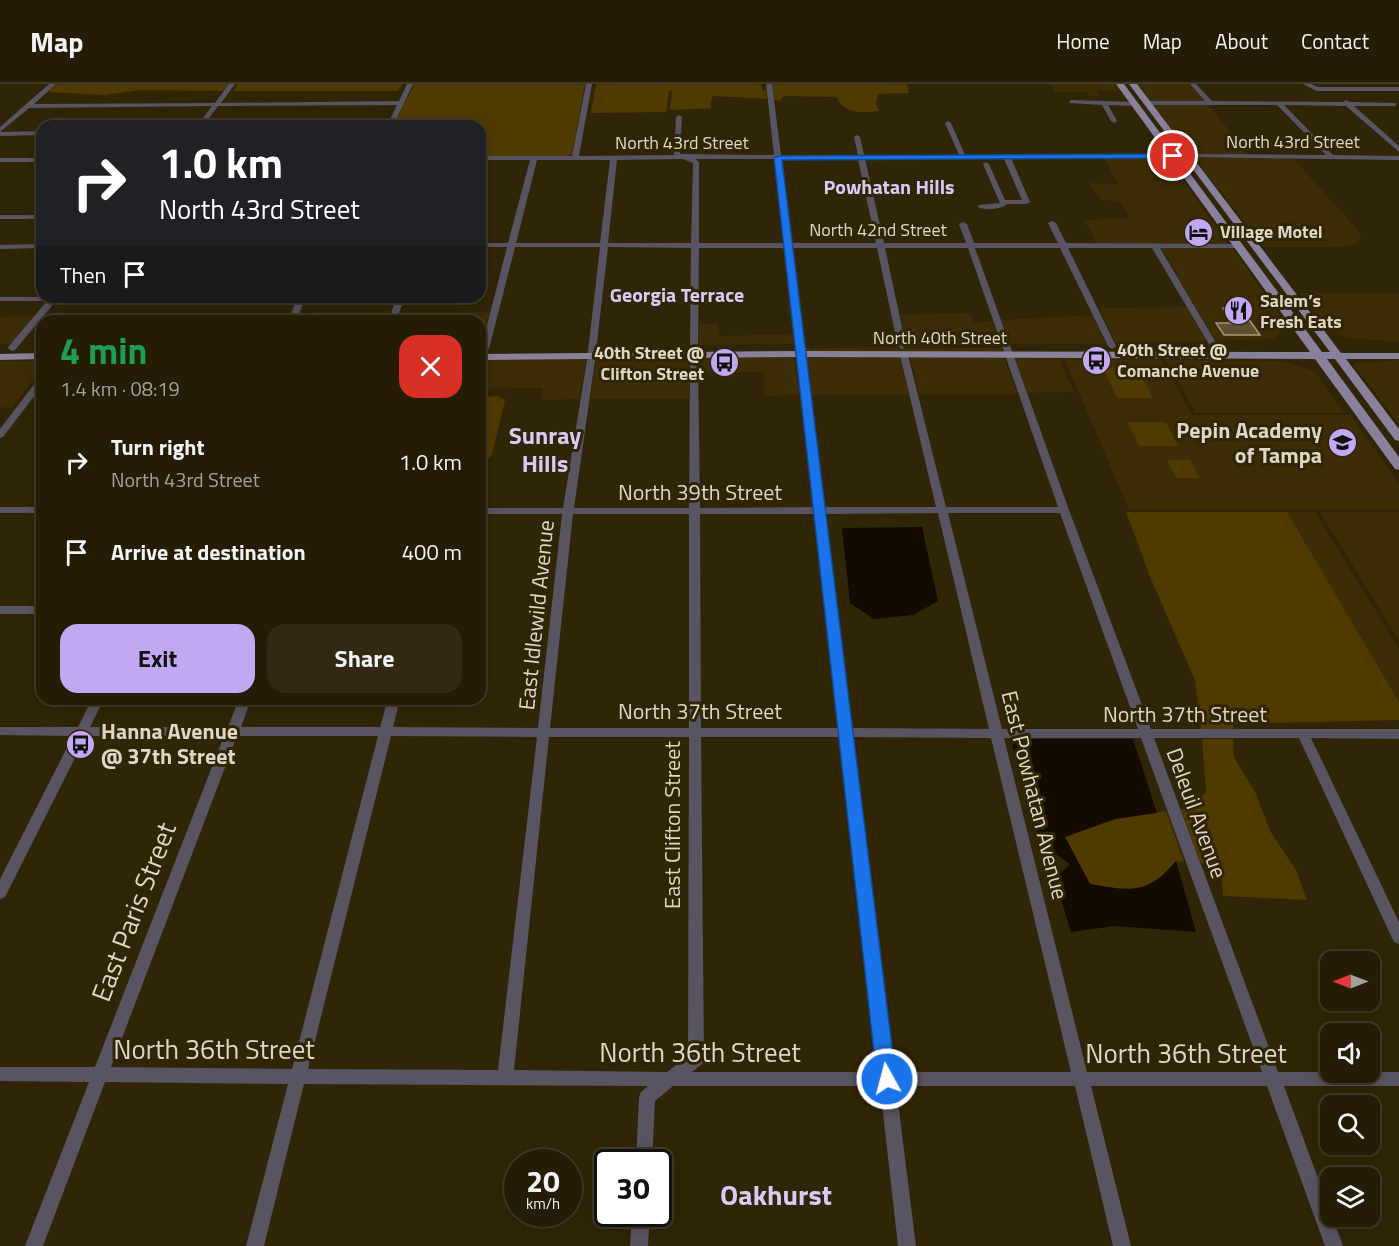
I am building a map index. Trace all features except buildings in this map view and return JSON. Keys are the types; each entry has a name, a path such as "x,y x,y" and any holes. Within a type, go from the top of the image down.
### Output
{"main road":[{"path":"1120,84 1399,466"},
{"path":"1133,84 1399,437"},
{"path":"1170,152 1191,161"},
{"name":"North 40th Street","path":"1007,351 1113,346 1214,346 1399,356"},
{"name":"North 40th Street","path":"1334,352 1399,346"},
{"path":"0,348 36,348"},
{"name":"North 40th Street","path":"486,352 1316,351"},
{"path":"0,357 36,356"}],"street":[{"path":"0,132 53,84"},
{"path":"205,120 232,84"},
{"path":"393,120 410,84"},
{"path":"575,158 589,84"},
{"path":"769,84 907,1246"},
{"path":"1193,84 1210,103"},
{"path":"1306,84 1312,88 1399,89"},
{"path":"1332,89 1399,150"},
{"path":"1071,102 1135,104"},
{"path":"29,106 400,103"},
{"path":"1104,103 1114,121"},
{"path":"1148,103 1395,104"},
{"path":"1279,104 1331,157"},
{"name":"East Clifton Street","path":"645,1149 647,1097 696,1059 694,351 696,162 677,154 679,117"},
{"path":"948,123 963,157"},
{"path":"0,132 36,134"},
{"name":"East Powhatan Avenue","path":"857,137 903,350 1122,1246"},
{"name":"North 43rd Street","path":"486,158 1007,158 1170,152"},
{"name":"North 43rd Street","path":"1191,161 1331,157 1399,158"},
{"path":"486,338 513,245 534,158"},
{"name":"East Idlewild Avenue","path":"505,1077 568,511 591,352 614,158"},
{"path":"1003,202 1026,202 1007,158"},
{"path":"0,160 36,160"},
{"path":"987,164 1003,202"},
{"path":"992,178 1016,178"},
{"path":"982,207 1002,206 1003,202"},
{"path":"0,217 36,217"},
{"path":"1052,223 1066,246 1113,346"},
{"name":"Deleuil Avenue","path":"963,224 1064,510 1334,1246"},
{"name":"North 42nd Street","path":"486,245 605,243 1239,246"},
{"path":"0,247 36,246"},
{"path":"1155,246 1214,346"},
{"path":"0,299 36,298"},
{"path":"40,315 50,303"},
{"path":"12,348 36,319"},
{"path":"0,435 36,388"},
{"path":"0,510 36,510"},
{"name":"North 39th Street","path":"486,511 1064,510"},
{"path":"0,610 36,610"},
{"path":"0,893 95,705"},
{"name":"East Paris Street","path":"34,1246 98,1074 243,705"},
{"path":"255,1246 392,705"},
{"name":"North 37th Street","path":"0,731 386,730 1146,735 1399,734"},
{"path":"1302,734 1399,938"},
{"name":"North 36th Street","path":"0,1074 673,1079 1399,1079"},
{"path":"639,1246 640,1227"}],"shaded area":[{"path":"57,84 229,84 224,91 141,90 104,95 48,92"},
{"path":"238,84 402,84 398,91 233,91"},
{"path":"414,84 585,84 572,154 565,157 486,157 486,120 396,120"},
{"path":"596,84 761,84 763,91 765,91 765,84 767,99 713,96 710,105 712,108 674,110 670,109 672,91 669,91 666,112 591,113"},
{"path":"772,84 907,84 909,93 878,94 876,103 879,111 860,112 844,107 836,97 784,96 780,101 774,100"},
{"path":"1050,84 1115,84 1120,91 1097,90 1100,96 1089,96 1087,92 1055,92"},
{"path":"1137,84 1190,84 1206,102 1151,102"},
{"path":"1153,104 1208,104 1249,156 1192,155"},
{"path":"1167,157 1229,245 1098,245 1084,220 1130,218 1119,201 1101,200 1089,183 1118,184 1104,158"},
{"path":"1194,158 1293,158 1356,228 1361,236 1358,243 1341,247 1264,247"},
{"path":"1161,248 1232,248 1280,315 1285,329 1273,339 1216,341"},
{"path":"1300,293 1399,293 1399,342 1349,338 1328,330"},
{"path":"1187,307 1206,341 1116,343 1100,308"},
{"path":"390,312 389,315 299,315 300,313"},
{"path":"400,312 490,312 486,328 486,315 399,315"},
{"path":"970,313 974,323 992,321 999,344 907,344 900,314"},
{"path":"1093,315 1106,344 1009,344 1001,320"},
{"path":"34,316 12,344 0,344 0,317"},
{"path":"699,324 717,324 720,336 792,334 793,344 699,345"},
{"path":"804,348 1001,348 1003,353 804,352"},
{"path":"794,356 799,395 765,396 763,372 699,373 699,357"},
{"path":"805,356 900,357 909,395 810,395"},
{"path":"689,357 689,399 590,399 596,359"},
{"path":"910,357 1004,357 1017,394 920,394"},
{"path":"1014,357 1069,359 1060,361 1074,392 1027,393"},
{"path":"486,359 586,359 580,399 541,400 543,388 486,389"},
{"path":"1065,360 1162,360 1192,415 1350,415 1399,483 1399,510 1129,510"},
{"path":"1166,360 1283,361 1314,371 1345,413 1196,413"},
{"path":"1399,360 1399,424 1353,364"},
{"path":"0,361 36,361 36,377 12,408 0,407"},
{"path":"1103,368 1138,368 1153,398 1117,398"},
{"path":"497,396 505,400 492,455 486,460 486,397"},
{"path":"1127,422 1166,422 1178,446 1139,446"},
{"path":"1167,460 1190,460 1200,478 1176,478"},
{"path":"1126,512 1287,512 1399,702 1399,720 1233,724 1233,730 1201,730 1195,680 1151,579"},
{"path":"1287,512 1315,512 1399,649 1399,702"},
{"path":"1320,512 1399,512 1399,640"},
{"path":"922,527 938,601 913,615 874,619 850,603 842,528"},
{"path":"1017,739 1133,739 1157,813 1115,819 1065,837 1090,884 1127,889 1138,888 1156,880 1176,861 1196,932 1115,926 1071,932 1055,879 1070,864 1040,843 1012,745"},
{"path":"1202,739 1233,739 1234,757 1256,794 1270,831 1296,870 1307,900 1223,896 1221,864 1201,863 1181,809 1195,807 1206,792"},
{"path":"1166,811 1184,862 1176,861 1156,880 1138,888 1127,889 1090,884 1065,837 1115,819"}],"place":[{"name":"Village Motel","path":"1199,232"},
{"name":"Salem’s Fresh Eats","path":"1239,311"},
{"name":"40th Street @ Comanche Avenue","path":"1096,360"},
{"name":"40th Street @ Clifton Street","path":"725,363"},
{"name":"Pepin Academy of Tampa","path":"1343,443"},
{"name":"Hanna Avenue @ 37th Street","path":"80,744"}],"district":[{"name":"Powhatan Hills","path":"889,187"},
{"name":"Georgia Terrace","path":"677,295"},
{"name":"Sunray Hills","path":"545,450"},
{"name":"Oakhurst","path":"776,1195"}],"route":[{"path":"887,1079 800,361 778,158 1173,156"}]}
